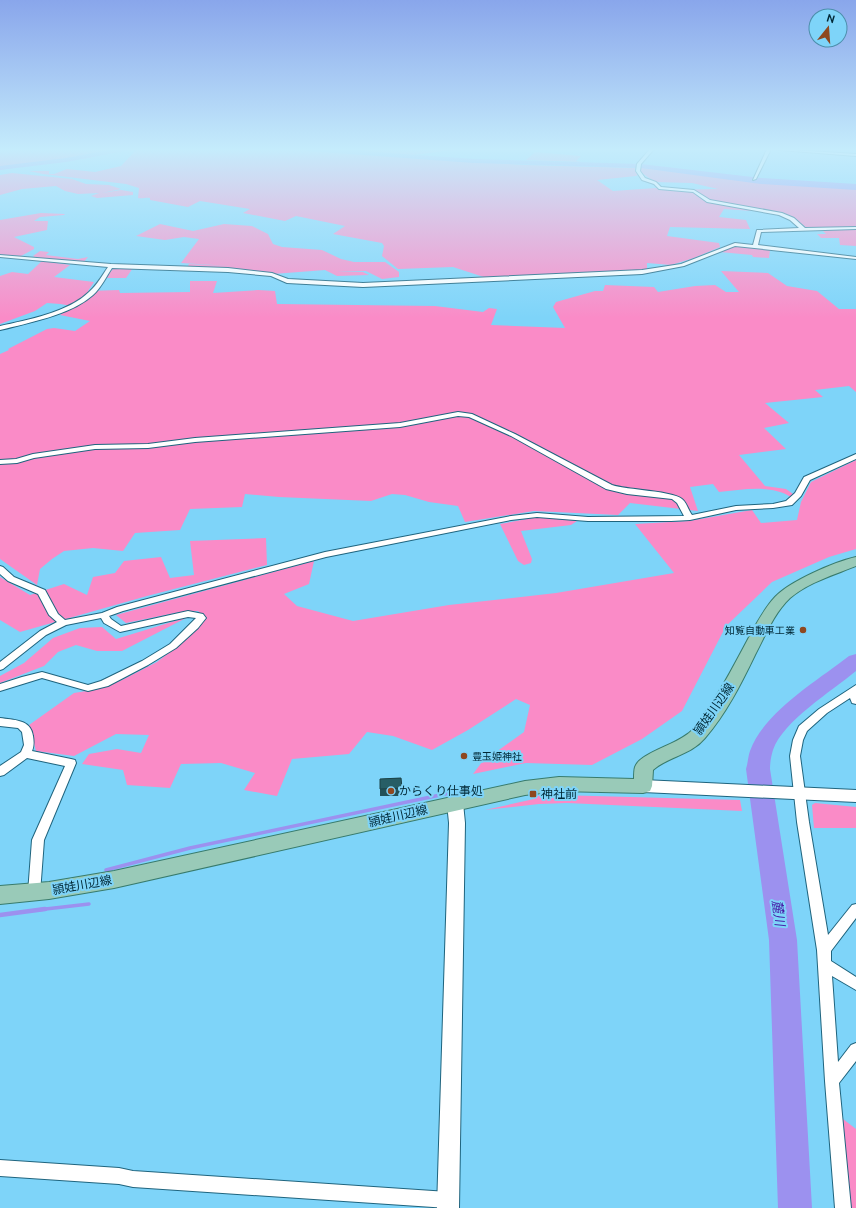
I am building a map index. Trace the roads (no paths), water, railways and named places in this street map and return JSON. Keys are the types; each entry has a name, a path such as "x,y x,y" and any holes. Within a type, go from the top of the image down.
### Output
{"main road":[{"name":"頴娃川辺線","path":"0,895 34,893 130,876 455,803 543,785 564,784 643,786 644,767 648,763 675,750 697,736 702,730 723,700 773,607 786,594 802,584 856,561"}],"street":[{"path":"732,205 780,214 792,219 804,230"},
{"path":"755,247 759,231 856,228"},
{"path":"0,256 111,266 228,270 272,275 287,281 363,285 642,272 682,264 735,244 856,258"},
{"path":"0,328 29,321 77,303 91,294 111,266"},
{"path":"0,462 17,461 33,456 95,446 148,446 195,440 400,425 458,414 470,415 513,435 609,487 623,491 668,496 679,500 682,503 684,513 690,518"},
{"path":"0,667 43,633 63,623 104,615 120,609 236,577 325,555 511,518 536,515 588,519 690,518 736,508 773,506 789,503 798,494 807,479 856,456"},
{"path":"0,569 11,579 42,592 54,614 63,623"},
{"path":"0,688 24,679 42,676 88,688 104,684 145,663 173,646 195,626 201,618 197,614 188,614 120,629 107,621 104,615"},
{"path":"843,1208 832,1081 825,957 795,792 795,756 798,740 804,729 823,711 855,693"},
{"path":"0,722 21,725 26,731 29,745 25,754 0,772"},
{"path":"25,754 71,763 38,840 34,893"},
{"path":"643,786 743,789 856,796"},
{"path":"0,1168 119,1176 448,1204 457,823 455,803"},
{"path":"825,957 856,909"},
{"path":"825,957 856,984"},
{"path":"832,1081 856,1050"}],"waterway":[{"name":"麓川","path":"795,1208 783,940 758,769 761,751 772,731 787,715 856,661"},
{"path":"106,870 190,848 459,791"},
{"path":"41,910 89,904"},
{"path":"41,910 45,909"},
{"path":"0,915 41,910"}],"place":[{"name":"知覧自動車工業","path":"803,630"},
{"name":"豊玉姫神社","path":"464,756"},
{"name":"からくり仕事処","path":"391,791"},
{"name":"神社前","path":"533,794"}]}
